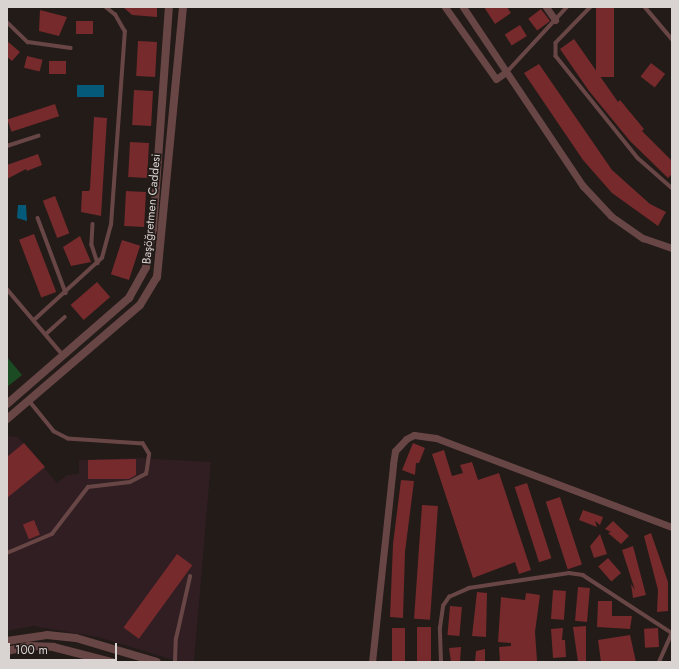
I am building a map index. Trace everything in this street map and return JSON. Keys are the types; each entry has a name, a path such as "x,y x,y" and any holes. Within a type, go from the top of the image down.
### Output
{"street":[{"name":"Başöğretmen Caddesi","path":"7,404 129,298 146,267 153,229 169,7"},
{"name":"Başöğretmen Caddesi","path":"7,420 140,305 157,277 183,7"},
{"path":"445,7 496,78 506,72"},
{"path":"463,7 583,186 611,216 643,238 672,248"},
{"path":"546,7 555,20"},
{"path":"372,662 395,451 410,437 436,438 672,527"},
{"path":"7,641 47,635 76,638 157,662"},
{"path":"7,651 29,646 53,647 112,662"}],"lane":[{"path":"34,320 98,263 102,258 111,225 125,32 115,15 105,7"},
{"path":"506,72 567,7"},
{"path":"591,7 556,43 556,56 638,158 672,188"},
{"path":"646,7 672,39"},
{"path":"7,22 28,42 71,48"},
{"path":"7,146 38,136"},
{"path":"38,218 66,293"},
{"path":"93,224 92,245 98,263"},
{"path":"7,289 64,356"},
{"path":"46,334 65,317"},
{"path":"7,553 52,534 88,487 130,482 146,474 148,469 149,454 144,444 68,439 54,432 29,401"},
{"path":"441,662 440,628 443,606 449,597 469,588 569,573 583,575 672,633 659,662"},
{"path":"175,662 176,639 190,577"}],"shaded area":[{"path":"7,436 18,437 57,483 67,475 79,474 79,460 136,458 211,462 194,662 180,662 98,637 33,626 7,631"}],"green space":[{"path":"7,357 22,375 7,387"}],"water":[{"path":"77,85 104,85 104,97 77,97"},
{"path":"18,205 26,205 27,221 17,218"}],"building":[{"path":"123,7 157,7 157,17 132,15"},
{"path":"484,7 507,7 511,13 495,24"},
{"path":"596,7 614,7 614,77 596,77"},
{"path":"541,9 550,21 537,31 528,19"},
{"path":"40,10 67,17 59,36 39,31"},
{"path":"76,21 93,21 93,34 76,34"},
{"path":"520,25 527,36 512,46 505,35"},
{"path":"574,39 618,102 620,100 644,129 642,131 672,161 672,174 668,178 630,141 589,91 560,49"},
{"path":"7,41 20,52 12,61 7,57"},
{"path":"138,41 157,42 155,77 136,76"},
{"path":"27,56 43,60 40,72 24,68"},
{"path":"49,61 66,61 66,74 49,74"},
{"path":"651,63 665,74 655,87 641,76"},
{"path":"539,64 612,170 650,204 666,212 658,226 612,193 583,160 524,73"},
{"path":"134,90 153,91 151,126 132,125"},
{"path":"55,104 59,116 11,132 7,119"},
{"path":"94,117 107,118 101,216 81,212 82,191 89,191 90,188"},
{"path":"130,142 149,143 147,178 128,177"},
{"path":"38,154 42,165 27,171 26,169 7,179 7,165"},
{"path":"126,191 146,192 144,227 124,226"},
{"path":"55,196 69,233 57,238 43,201"},
{"path":"34,234 56,292 41,298 19,240"},
{"path":"80,236 91,262 71,266 63,247"},
{"path":"122,240 140,246 129,280 111,274"},
{"path":"97,282 110,297 84,320 71,305"},
{"path":"24,443 45,467 7,498 7,457"},
{"path":"413,443 425,448 419,463 416,463 415,475 402,470"},
{"path":"444,450 452,476 463,473 460,465 472,462 478,480 499,473 531,570 519,574 515,562 473,578 432,454"},
{"path":"136,459 136,475 129,479 88,479 88,460"},
{"path":"401,480 414,481 405,552 403,618 390,617 393,544"},
{"path":"527,483 551,558 539,562 515,487"},
{"path":"560,497 582,565 568,569 546,502"},
{"path":"422,505 438,506 430,620 414,619"},
{"path":"583,510 603,517 600,525 595,521 597,527 579,520"},
{"path":"34,520 40,535 29,539 23,524"},
{"path":"613,521 629,536 621,544 608,533 611,532 605,529"},
{"path":"651,533 668,582 668,611 657,612 658,590 644,536"},
{"path":"600,534 607,554 594,558 590,546"},
{"path":"633,546 646,595 633,598 631,584 635,590 622,550"},
{"path":"177,554 192,565 139,639 124,628"},
{"path":"608,558 621,573 611,582 598,567"},
{"path":"578,587 590,588 587,622 575,621"},
{"path":"553,590 566,591 564,620 551,619"},
{"path":"477,592 487,593 486,637 472,636"},
{"path":"526,593 540,595 535,632 537,661 500,662 499,647 511,646 511,643 498,642 501,597 525,600"},
{"path":"598,601 612,601 612,616 632,616 630,629 597,627"},
{"path":"450,606 462,607 459,636 447,635"},
{"path":"586,626 586,662 578,662 573,627"},
{"path":"417,627 431,627 431,662 417,662"},
{"path":"392,628 405,628 405,662 392,662"},
{"path":"563,628 562,640 565,640 566,657 553,658 551,629"},
{"path":"658,628 659,647 645,648 644,629"},
{"path":"630,635 636,662 601,662 598,640"},
{"path":"461,647 460,662 451,662 449,648"},
{"path":"485,649 485,662 475,662 476,651"}]}
